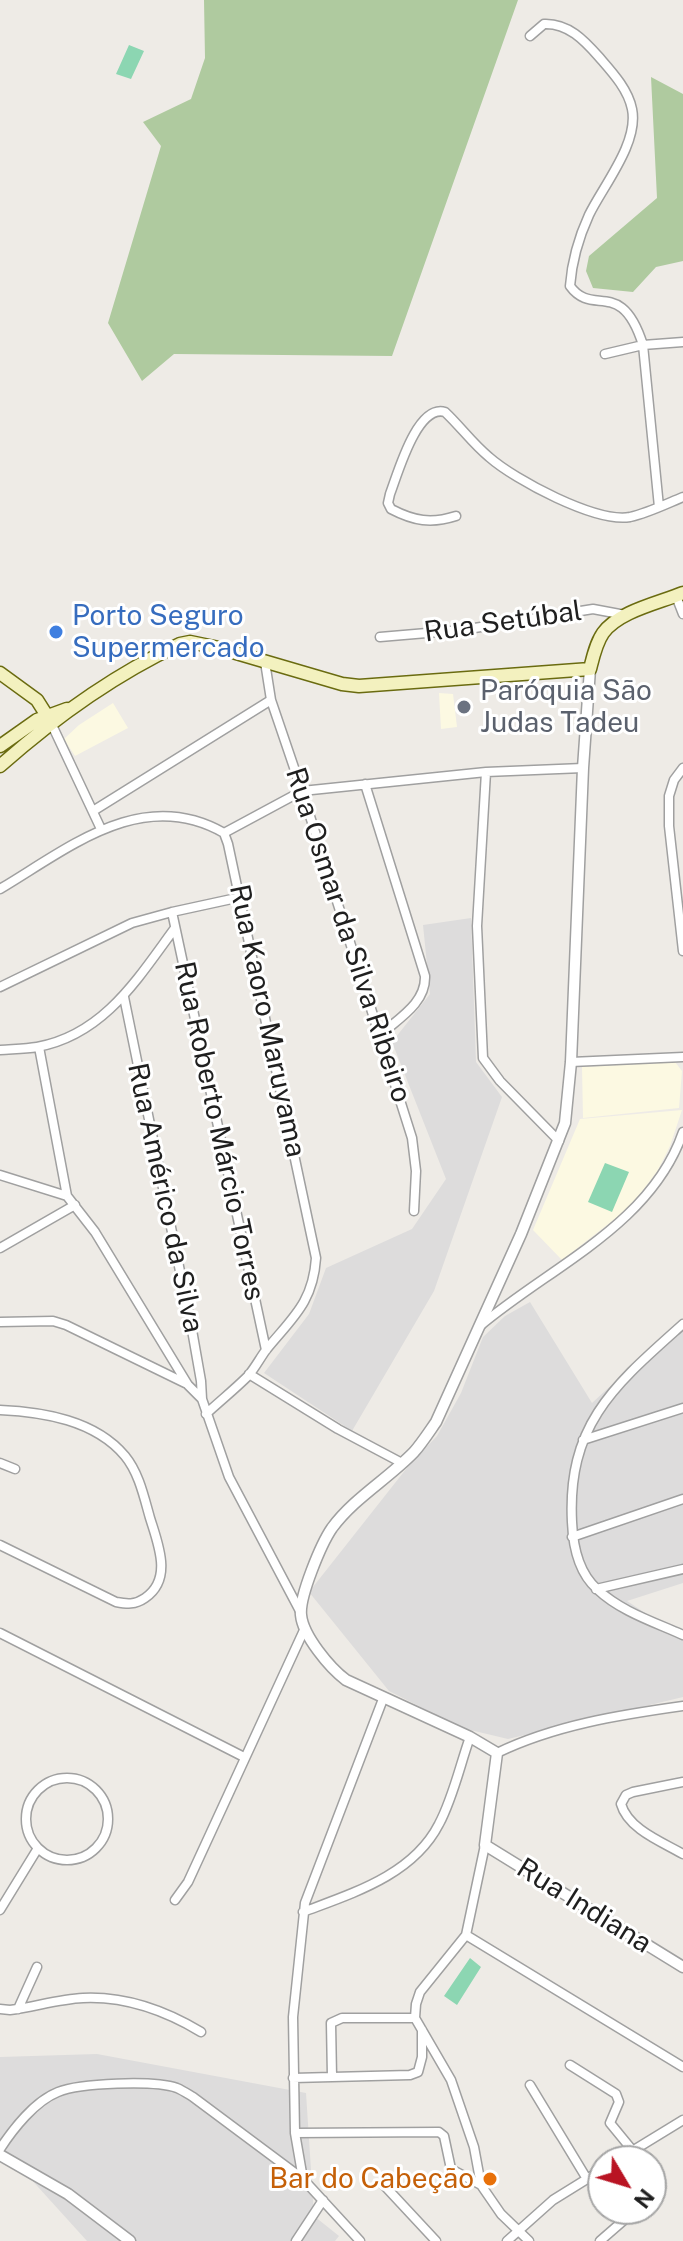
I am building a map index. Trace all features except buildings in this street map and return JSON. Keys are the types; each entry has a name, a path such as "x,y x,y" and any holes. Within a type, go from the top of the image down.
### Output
{"main road":[{"path":"0,746 180,644 202,644 342,684 359,686 590,669 602,634 625,615 679,594"},
{"path":"0,673 37,700 50,720"},
{"path":"0,766 50,720"}],"street":[{"path":"530,36 544,24 563,26 579,36 619,83 632,110 627,143 589,214 575,248 570,286 584,298 618,304 632,317 643,345 659,507"},
{"path":"605,354 643,345 683,342"},
{"path":"456,516 441,521 418,522 391,509 388,503 416,430 427,415 436,410 445,412 487,456 510,472 582,508 602,515 631,516 683,497"},
{"path":"679,594 683,614"},
{"name":"Rua Setúbal","path":"380,637 462,630 593,609 625,615"},
{"name":"Rua Osmar da Silva Ribeiro","path":"265,662 271,700 412,1138 416,1171 414,1211"},
{"path":"497,1753 470,1737 383,1699 334,1671 305,1628 301,1613 321,1548 332,1528 416,1450 436,1422 565,1123 571,1062 590,669"},
{"path":"93,811 271,700"},
{"path":"50,720 101,829"},
{"path":"0,889 101,829 138,818 180,815 211,825 224,833 302,791 486,772 583,768"},
{"path":"683,768 674,780 669,796 669,826 683,951"},
{"path":"486,772 477,926 483,1058 500,1081 559,1141"},
{"path":"365,784 425,976 425,989 421,997 380,1035"},
{"name":"Rua Kaoro Maruyama","path":"206,1414 249,1374 266,1350 296,1318 315,1276 316,1258 234,863 224,833"},
{"path":"0,987 132,923 241,897"},
{"name":"Rua Roberto Márcio Torres","path":"172,912 266,1350"},
{"path":"0,1050 39,1047 75,1035 108,1013 124,997 175,928"},
{"name":"Rua Américo da Silva","path":"124,997 192,1330 206,1414 229,1477 301,1613"},
{"path":"39,1047 67,1196"},
{"path":"571,1062 683,1057"},
{"path":"480,1326 615,1226 679,1157 683,1132"},
{"path":"0,1175 67,1196 95,1232 188,1385 202,1399"},
{"path":"0,1248 75,1205"},
{"path":"0,1322 53,1321 66,1325 188,1385"},
{"path":"683,1324 614,1388 589,1425 575,1470 571,1509 572,1537 584,1574 596,1589 620,1607 683,1635"},
{"path":"249,1374 338,1429 402,1463"},
{"path":"583,1440 683,1408"},
{"path":"0,1410 31,1411 79,1424 124,1455 134,1470 144,1497 161,1554 161,1569 152,1593 140,1602 128,1604 116,1602 0,1545"},
{"path":"0,1463 15,1469"},
{"path":"572,1537 683,1499"},
{"path":"596,1589 683,1569"},
{"path":"175,1900 188,1882 305,1628"},
{"path":"0,1633 244,1757"},
{"path":"303,2179 295,2133 293,2017 303,1912 383,1699"},
{"path":"497,1753 526,1739 597,1720 683,1706"},
{"path":"303,1912 368,1888 420,1850 440,1822 470,1737"},
{"path":"497,1753 485,1845 466,1935 420,1992 415,2018 451,2080 474,2147 481,2185 493,2206 529,2241"},
{"path":"66,1778 91,1786 101,1796 108,1821 105,1835 98,1846 75,1860 48,1856 38,1848 26,1824 32,1798 41,1788 52,1781 66,1778"},
{"path":"683,1782 633,1792 626,1795 621,1804 623,1812 633,1823 683,1854"},
{"name":"Rua Indiana","path":"485,1845 683,1967"},
{"path":"0,1910 38,1848"},
{"path":"466,1935 683,2067"},
{"path":"18,2009 37,1967"},
{"path":"0,2009 100,1998 157,2009 201,2032"},
{"path":"332,2077 331,2023 342,2018 415,2018"},
{"path":"293,2078 410,2075 418,2072 422,2057 422,2029"},
{"path":"570,2065 616,2094 619,2102 610,2123 628,2145"},
{"path":"130,2241 68,2194 0,2152 18,2123 57,2092 86,2086 155,2084 177,2088 303,2179 360,2241"},
{"path":"507,2241 553,2200 587,2179 530,2085"},
{"path":"643,2145 683,2120"},
{"path":"295,2133 439,2132 444,2136 451,2169 481,2185"},
{"path":"382,2183 436,2241"},
{"path":"296,2241 323,2200"},
{"path":"600,2241 618,2225"}],"shaded area":[{"path":"439,693 453,694 457,727 441,729"},
{"path":"113,703 128,728 75,756 64,739 79,725"},
{"path":"471,918 476,1062 502,1097 434,1291 352,1431 264,1373 309,1314 326,1268 412,1229 446,1179 392,1042 430,994 423,925"},
{"path":"675,1062 682,1071 679,1108 583,1118 582,1067"},
{"path":"682,1110 658,1170 640,1194 625,1211 562,1260 533,1230 580,1119"},
{"path":"530,1302 592,1403 683,1319 683,1583 627,1601 683,1638 683,1697 508,1739 462,1728 389,1691 309,1592 410,1464 437,1436 461,1393 483,1337 505,1316"},
{"path":"97,2054 306,2093 314,2216 339,2236 335,2241 87,2241 0,2145 0,2057"}],"green space":[{"path":"204,0 518,0 392,356 174,354 142,381 108,323 161,146 143,122 191,99 205,58"},
{"path":"129,45 144,51 131,79 116,74"},
{"path":"651,77 683,94 683,261 656,267 633,292 593,288 586,271 589,256 657,198"},
{"path":"605,1163 629,1172 612,1212 588,1202"},
{"path":"470,1958 481,1967 457,2005 444,1996"}],"place":[{"name":"Porto Seguro Supermercado","path":"56,632"},
{"name":"Paróquia São Judas Tadeu","path":"464,707"},
{"name":"Bar do Cabeção","path":"490,2179"}]}
